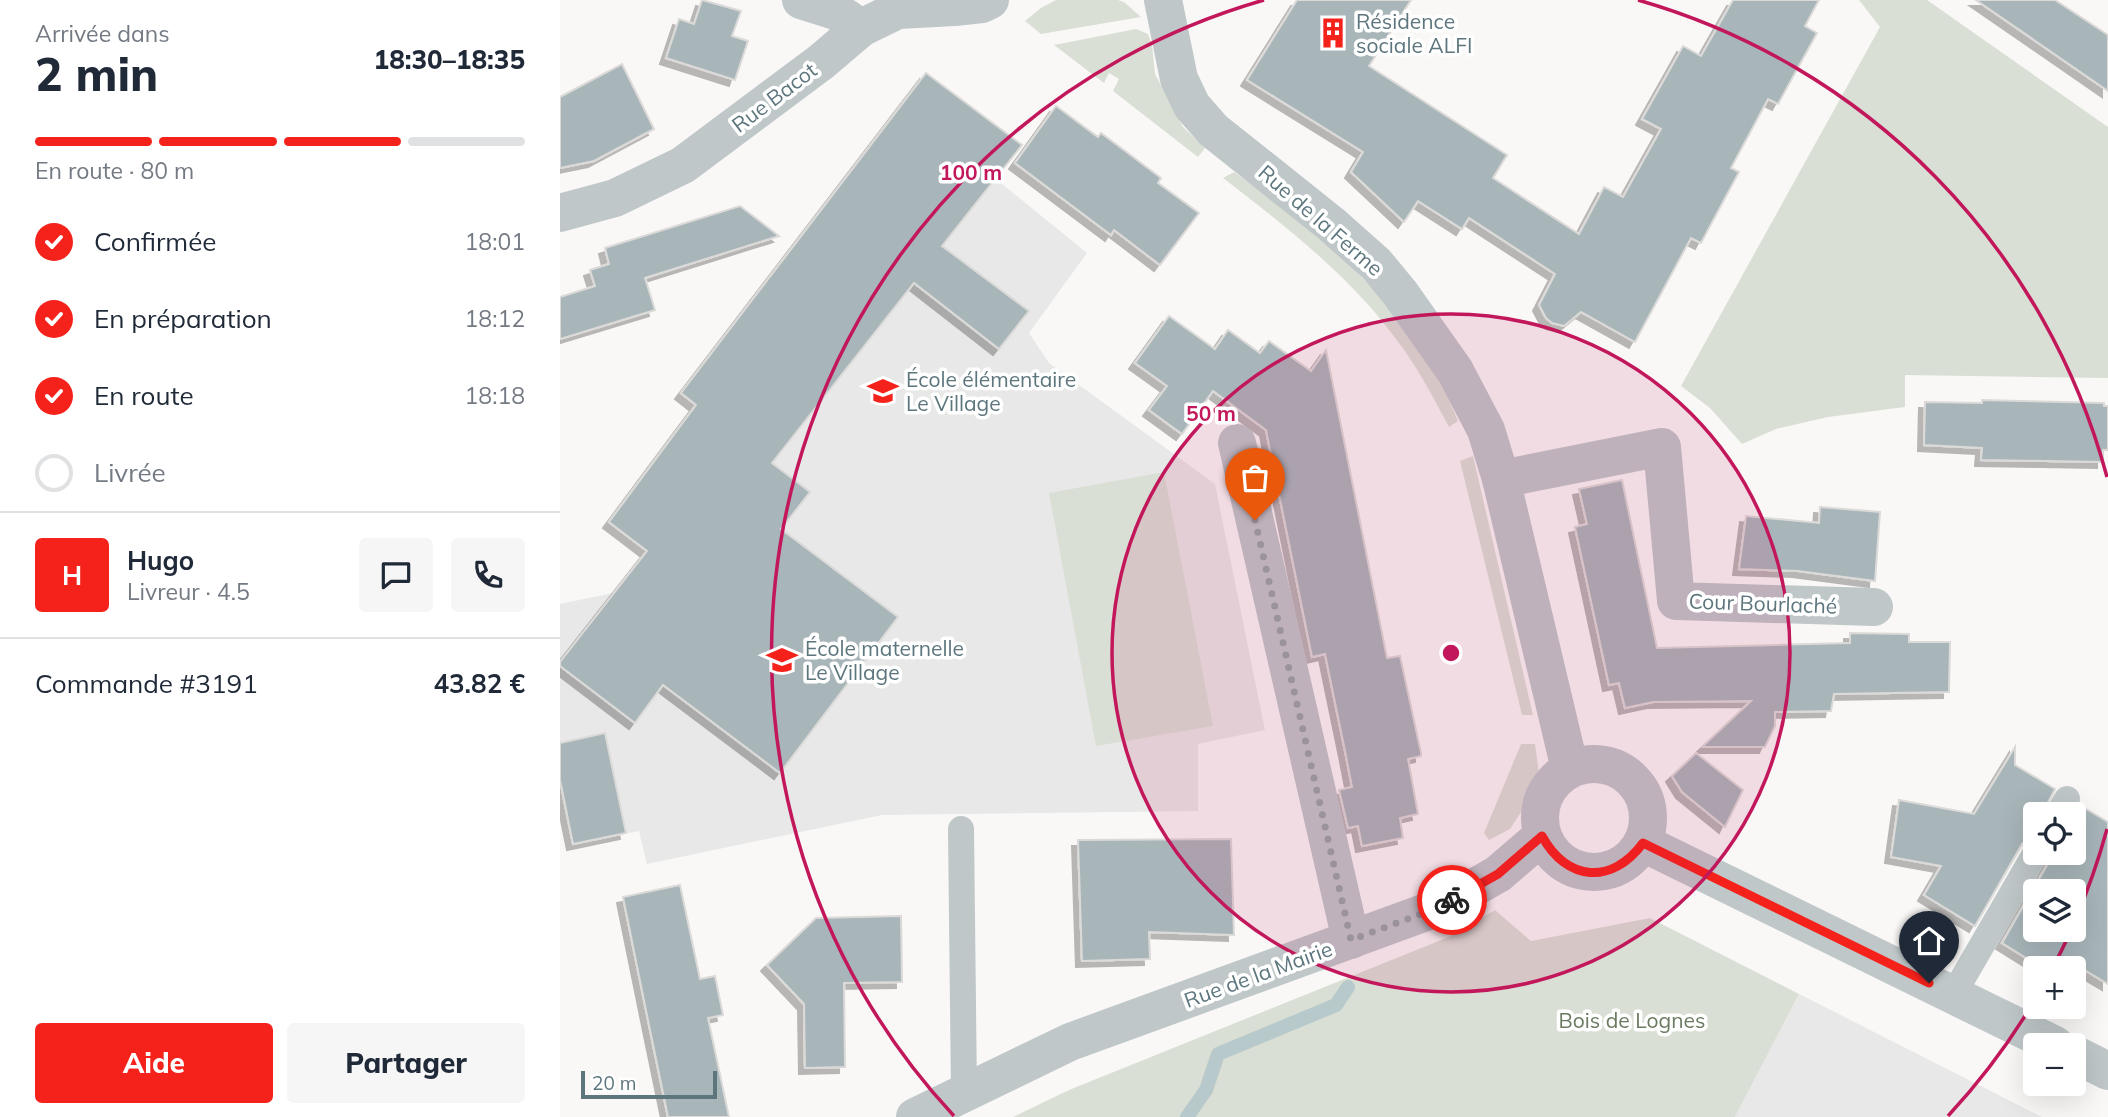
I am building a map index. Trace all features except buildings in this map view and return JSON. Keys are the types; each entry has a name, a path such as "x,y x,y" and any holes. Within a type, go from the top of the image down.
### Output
{"street":[{"path":"801,0 836,11 861,28"},
{"name":"Rue Bacot","path":"560,213 615,198 683,165 821,62 861,28 898,9 954,7 982,4 990,0"},
{"name":"Rue de la Ferme","path":"1163,0 1179,79 1192,106 1213,130 1331,224 1376,264 1400,293 1461,383 1486,430 1501,480 1570,769"},
{"path":"1237,443 1351,940"},
{"name":"Cour Bourlaché","path":"1501,480 1662,447 1676,601 1874,607"},
{"path":"1586,764 1619,770 1632,780 1642,794 1648,810 1643,843 1632,858 1616,868 1599,873 1581,872 1564,864 1551,852 1542,836 1539,817 1543,798 1554,781 1570,769 1586,764"},
{"name":"Rue de la Mairie","path":"915,1117 1070,1042 1440,907 1498,874 1542,836"},
{"path":"1643,843 2031,1033"},
{"path":"2086,1060 2108,1071"}],"lane":[{"path":"961,830 964,1094"},
{"path":"1953,995 2028,865"}],"shaded area":[{"path":"926,73 1022,145 996,179 1087,253 1029,333 1049,363 1215,484 1265,730 1198,744 1198,811 882,815 647,864 639,831 573,844 560,780 560,604 613,593 618,587 649,610 660,532 646,551 609,522 638,483 656,498 670,479 651,464 682,424 702,439 715,419 681,393"},
{"path":"1799,994 2042,1117 1735,1117"}],"green space":[{"path":"1056,0 1118,0 1141,17 1041,34 1025,21"},
{"path":"1859,0 1927,0 2108,127 2108,378 1905,375 1905,407 1828,417 1776,429 1742,444 1710,408 1681,386 1880,27"},
{"path":"1136,29 1148,34 1155,74 1183,127 1205,148 1198,157 1113,91 1119,79 1109,73 1104,83 1054,45"},
{"path":"1234,172 1314,231 1364,279 1418,347 1447,396 1458,421 1449,427 1404,349 1358,294 1293,233 1223,178"},
{"path":"1473,456 1533,715 1522,715 1460,461"},
{"path":"1164,472 1213,726 1096,746 1049,493"},
{"path":"1521,744 1535,744 1539,773 1523,809 1510,829 1489,840 1484,833"},
{"name":"Bois de Lognes","path":"1495,910 1531,941 1650,918 1799,994 1735,1117 1013,1117 1069,1090 1451,936"}],"waterway":[{"path":"1187,1117 1206,1090 1218,1054 1336,1005 1348,987"}],"way so far":[{"path":"1255,520 1351,940 1452,900"}],"place":[{"name":"Résidence sociale ALFI","path":"1333,33"},
{"name":"École élémentaire Le Village","path":"883,391"},
{"name":"École maternelle Le Village","path":"782,660"}],"route":[{"path":"1452,900 1498,874 1542,836 1551,852 1564,864 1581,872 1599,873 1616,868 1632,858 1643,843 1929,983"}]}
